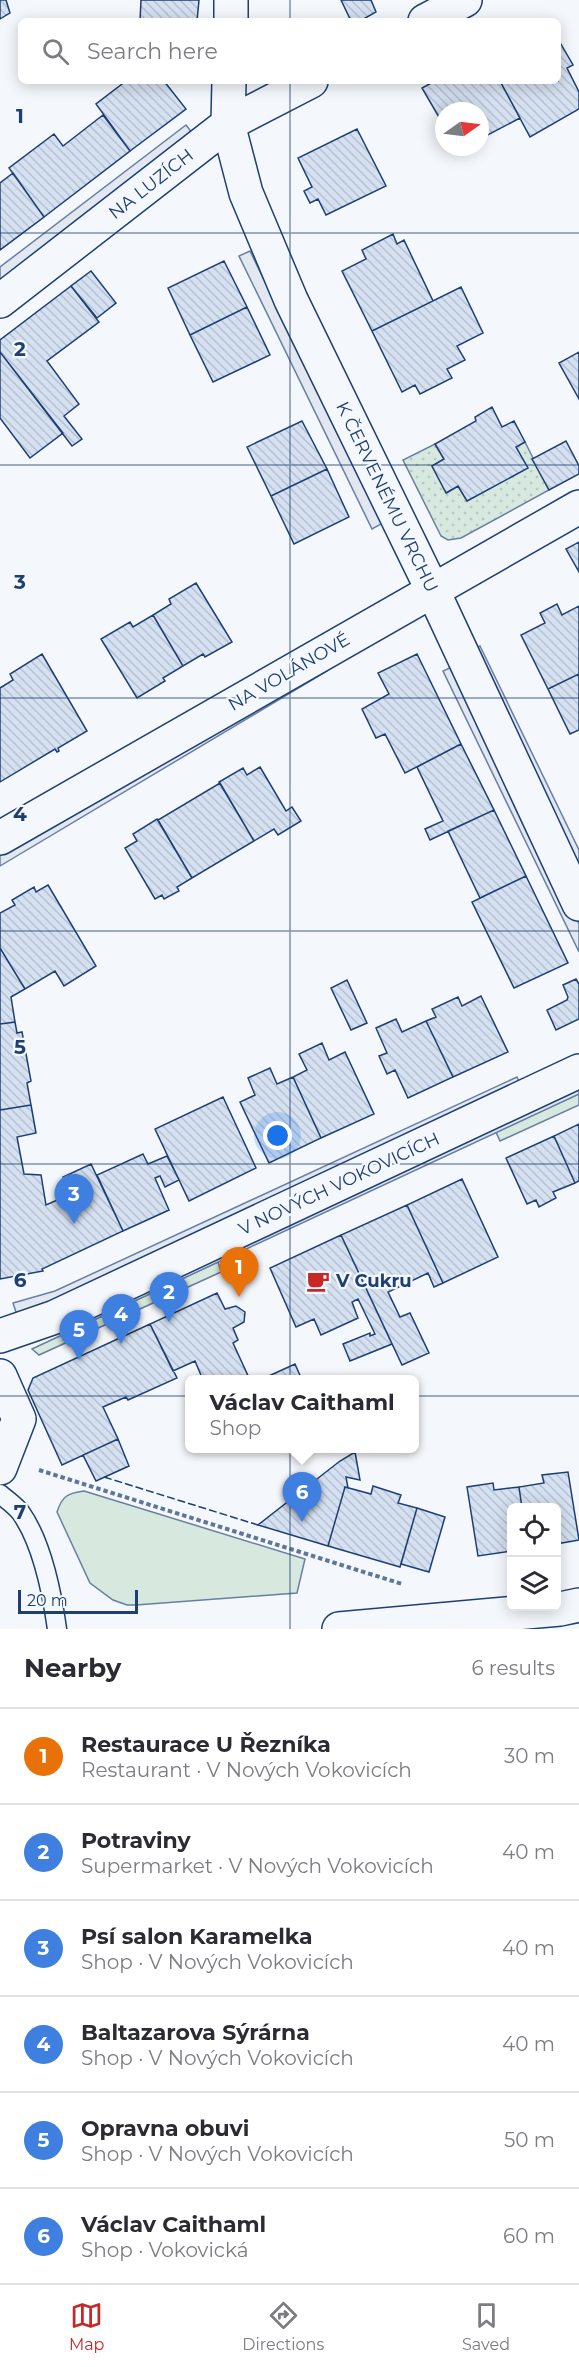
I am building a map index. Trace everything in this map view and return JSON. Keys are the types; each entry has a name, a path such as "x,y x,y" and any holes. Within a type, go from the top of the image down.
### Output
{"street":[{"path":"231,0 231,18"},
{"path":"431,18 465,0"},
{"name":"K ČERVENÉMU VRCHU","path":"229,84 228,124 246,193 291,300 432,589 579,904"},
{"name":"NA LUZÍCH","path":"0,301 228,124 305,84"},
{"name":"NA VOLÁNOVÉ","path":"0,838 579,507"},
{"name":"V NOVÝCH VOKOVICÍCH","path":"0,1336 55,1317 579,1071"},
{"path":"0,1376 19,1419 0,1468"},
{"path":"339,1629 568,1614"}],"lane":[{"path":"0,1494 21,1512 38,1548 53,1600 57,1629"}],"path":[{"path":"38,1470 407,1586"}],"shaded area":[{"path":"186,125 193,134 0,283 0,267"},
{"path":"250,251 383,523 372,529 239,256"},
{"path":"525,442 549,490 461,538 448,540 441,536 403,460 435,444 444,459 432,466 447,493 458,486 467,501 527,468 516,447"},
{"path":"480,646 579,850 579,877 469,651"},
{"path":"320,660 327,671 0,866 0,852"},
{"path":"454,666 579,924 579,952 443,671"},
{"path":"517,1077 522,1088 63,1302 17,1315 13,1303 55,1291"},
{"path":"579,1083 579,1094 68,1332 63,1321"},
{"path":"579,1094 579,1105 500,1141 496,1132"},
{"path":"218,1262 221,1272 39,1355 32,1349"},
{"path":"84,1491 305,1559 297,1593 136,1605 127,1605 113,1600 90,1583 57,1512 66,1496"}],"building":[{"path":"0,0 6,0 10,13 0,19"},
{"path":"141,0 199,0 197,18 140,18"},
{"path":"341,0 371,0 376,12 365,18 350,18"},
{"path":"561,44 573,65 567,68 579,92 579,109 530,137 502,84 561,84"},
{"path":"122,84 166,84 186,109 130,151 96,104"},
{"path":"429,84 502,84 520,118 489,134 489,102 435,102 435,110 422,88"},
{"path":"103,115 130,151 44,217 9,168 54,134 63,146"},
{"path":"357,129 386,186 326,215 318,199 310,203 304,191 312,187 298,158"},
{"path":"13,173 44,217 0,250 0,183"},
{"path":"393,234 397,244 404,240 433,301 372,331 342,271 366,259 362,250"},
{"path":"224,261 247,307 190,335 168,288"},
{"path":"91,271 116,303 97,318 71,286"},
{"path":"71,286 99,322 47,361 79,404 64,416 82,439 72,446 0,352 0,340"},
{"path":"461,287 483,333 457,346 465,360 447,369 452,378 420,394 415,385 402,392 372,331"},
{"path":"247,307 270,355 213,382 190,335"},
{"path":"0,352 63,433 30,458 0,418"},
{"path":"579,352 579,399 559,363"},
{"path":"492,407 502,427 514,421 525,442 516,447 528,468 467,501 458,486 446,493 432,466 444,459 435,444 476,421 475,417"},
{"path":"302,421 327,469 271,496 247,447"},
{"path":"566,441 579,466 579,474 549,490 532,459"},
{"path":"327,469 349,517 294,544 271,496"},
{"path":"579,542 579,572 566,549"},
{"path":"196,583 232,642 205,657 203,654 183,666 153,615 171,604 169,599"},
{"path":"557,604 562,615 579,606 579,674 548,689 521,635 545,623 540,613"},
{"path":"153,615 183,666 163,678 165,681 137,698 101,639 130,622 133,627"},
{"path":"42,654 87,731 58,748 59,751 55,749 0,782 0,688 13,680 10,674"},
{"path":"417,654 461,744 405,773 385,734 376,738 362,709 389,694 378,673"},
{"path":"579,674 579,730 570,734 548,689"},
{"path":"461,744 494,810 430,840 425,829 443,821 417,767"},
{"path":"260,767 286,811 292,807 301,821 278,835 274,829 254,841 219,782 243,768 247,775"},
{"path":"220,783 254,841 192,878 158,820"},
{"path":"494,810 526,876 480,898 448,831"},
{"path":"157,819 192,878 177,887 179,891 164,899 162,895 155,899 125,848 137,841 133,834"},
{"path":"526,876 568,963 514,988 472,902"},
{"path":"48,885 96,966 64,986 55,971 25,989 0,948 0,913 15,905 12,900 34,887 36,892"},
{"path":"0,948 25,989 11,997 15,1022 0,1024"},
{"path":"576,979 579,984 579,1019 556,1030 547,1010 567,1000 563,985"},
{"path":"347,980 367,1023 351,1030 331,988"},
{"path":"481,996 508,1052 453,1077 426,1021 436,1017 432,1009 458,997 462,1006"},
{"path":"396,1019 402,1032 426,1021 453,1077 408,1098 395,1070 387,1074 379,1056 387,1053 376,1028"},
{"path":"15,1022 17,1033 22,1032 31,1081 27,1083 31,1105 0,1110 0,1024"},
{"path":"322,1043 329,1060 345,1052 374,1114 321,1138 293,1077 307,1070 299,1054"},
{"path":"270,1068 277,1084 293,1077 321,1138 269,1163 240,1102 255,1095 248,1078"},
{"path":"223,1097 256,1168 189,1201 155,1129"},
{"path":"31,1105 36,1133 17,1137 24,1174 41,1175 46,1205 71,1194 63,1177 91,1164 123,1231 42,1269 43,1271 0,1279 0,1110"},
{"path":"579,1124 579,1181 575,1183 554,1136"},
{"path":"554,1136 575,1183 553,1192 556,1198 539,1207 536,1200 527,1204 506,1158"},
{"path":"143,1154 148,1164 167,1156 179,1180 165,1187 160,1176 155,1178 169,1210 123,1231 97,1175"},
{"path":"462,1179 498,1257 443,1283 407,1205"},
{"path":"407,1205 443,1283 434,1287 428,1273 388,1292 400,1317 410,1313 429,1353 402,1365 341,1235"},
{"path":"341,1235 392,1344 350,1361 343,1344 370,1333 370,1336 375,1334 358,1299 352,1302 358,1318 321,1335 314,1319 296,1327 270,1268"},
{"path":"217,1293 225,1309 236,1306 245,1312 244,1322 233,1328 238,1340 233,1343 248,1375 201,1375 195,1361 173,1371 150,1324"},
{"path":"150,1324 177,1378 128,1400 126,1397 103,1407 118,1439 62,1465 28,1390 33,1378"},
{"path":"295,1364 300,1375 271,1375"},
{"path":"118,1439 129,1466 96,1481 83,1455"},
{"path":"355,1453 360,1480 346,1477 348,1488 345,1487 328,1546 258,1525 340,1461"},
{"path":"568,1472 579,1540 561,1543 561,1503 521,1503 519,1487 544,1483 542,1475"},
{"path":"493,1483 494,1490 519,1487 521,1503 507,1503 507,1552 478,1556 467,1487"},
{"path":"373,1486 401,1495 398,1503 417,1508 400,1567 328,1546 345,1487 371,1494"},
{"path":"417,1508 445,1517 429,1572 401,1564"}],"fence":[{"path":"104,1477 258,1525"}],"place":[{"name":"Psí salon Karamelka","path":"74,1224"},
{"name":"V Cukru","path":"318,1281"},
{"name":"Restaurace U Řezníka","path":"239,1297"},
{"name":"Potraviny","path":"169,1322"},
{"name":"Baltazarova Sýrárna","path":"121,1344"},
{"name":"Opravna obuvi","path":"79,1360"},
{"name":"Václav Caithaml","path":"302,1522"}]}
